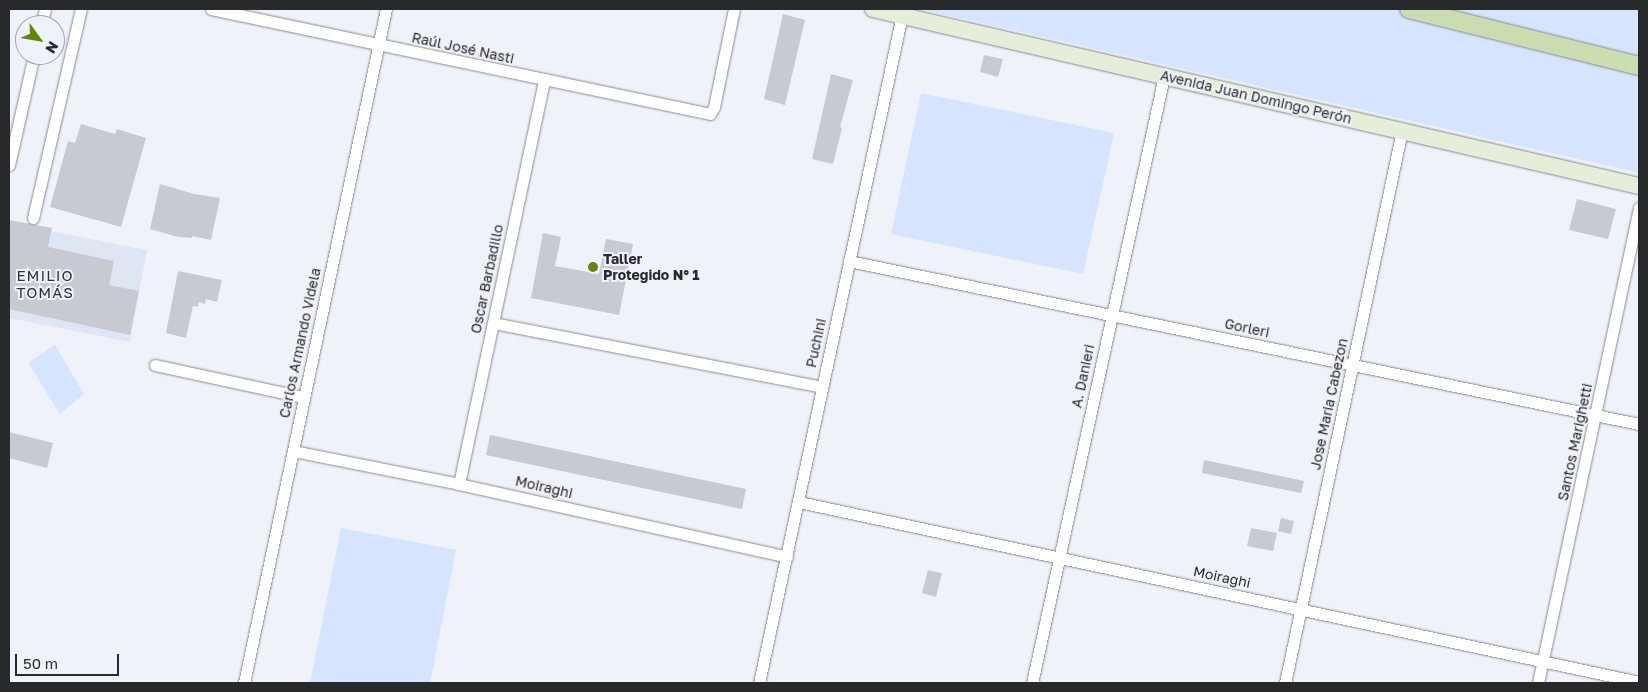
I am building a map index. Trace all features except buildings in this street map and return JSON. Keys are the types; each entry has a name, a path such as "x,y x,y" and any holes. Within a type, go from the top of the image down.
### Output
{"main road":[{"name":"Avenida Juan Domingo Perón","path":"873,9 902,12 1164,76 1639,186"},
{"path":"1409,9 1639,66"}],"street":[{"path":"33,218 82,9"},
{"name":"Raúl José Nasti","path":"210,9 710,114 714,107 734,9"},
{"name":"Carlos Armando Videla","path":"244,683 386,9"},
{"name":"Puchini","path":"759,683 902,12"},
{"path":"9,165 32,65"},
{"name":"A. Danieri","path":"1032,683 1164,76"},
{"name":"Oscar Barbadillo","path":"459,484 544,80"},
{"name":"Jose Maria Cabezon","path":"1285,683 1402,130"},
{"name":"Santos Marighetti","path":"1538,683 1639,208"},
{"name":"Gorleri","path":"849,261 1639,424"},
{"path":"493,323 822,387"},
{"path":"155,365 304,397"},
{"name":"Moiraghi","path":"293,451 459,484 786,557"},
{"name":"Moiraghi","path":"799,502 1639,682"}],"shaded area":[{"path":"921,9 1639,9 1639,173"},
{"path":"921,93 1114,133 1083,274 891,234"},
{"path":"9,223 147,250 130,342 9,318"},
{"path":"55,345 84,394 60,414 28,363"},
{"path":"341,528 456,550 430,683 310,683"}],"place":[{"name":"Taller Protegido N° 1","path":"593,267"}],"district":[{"name":"EMILIO TOMÁS","path":"45,284"}]}
